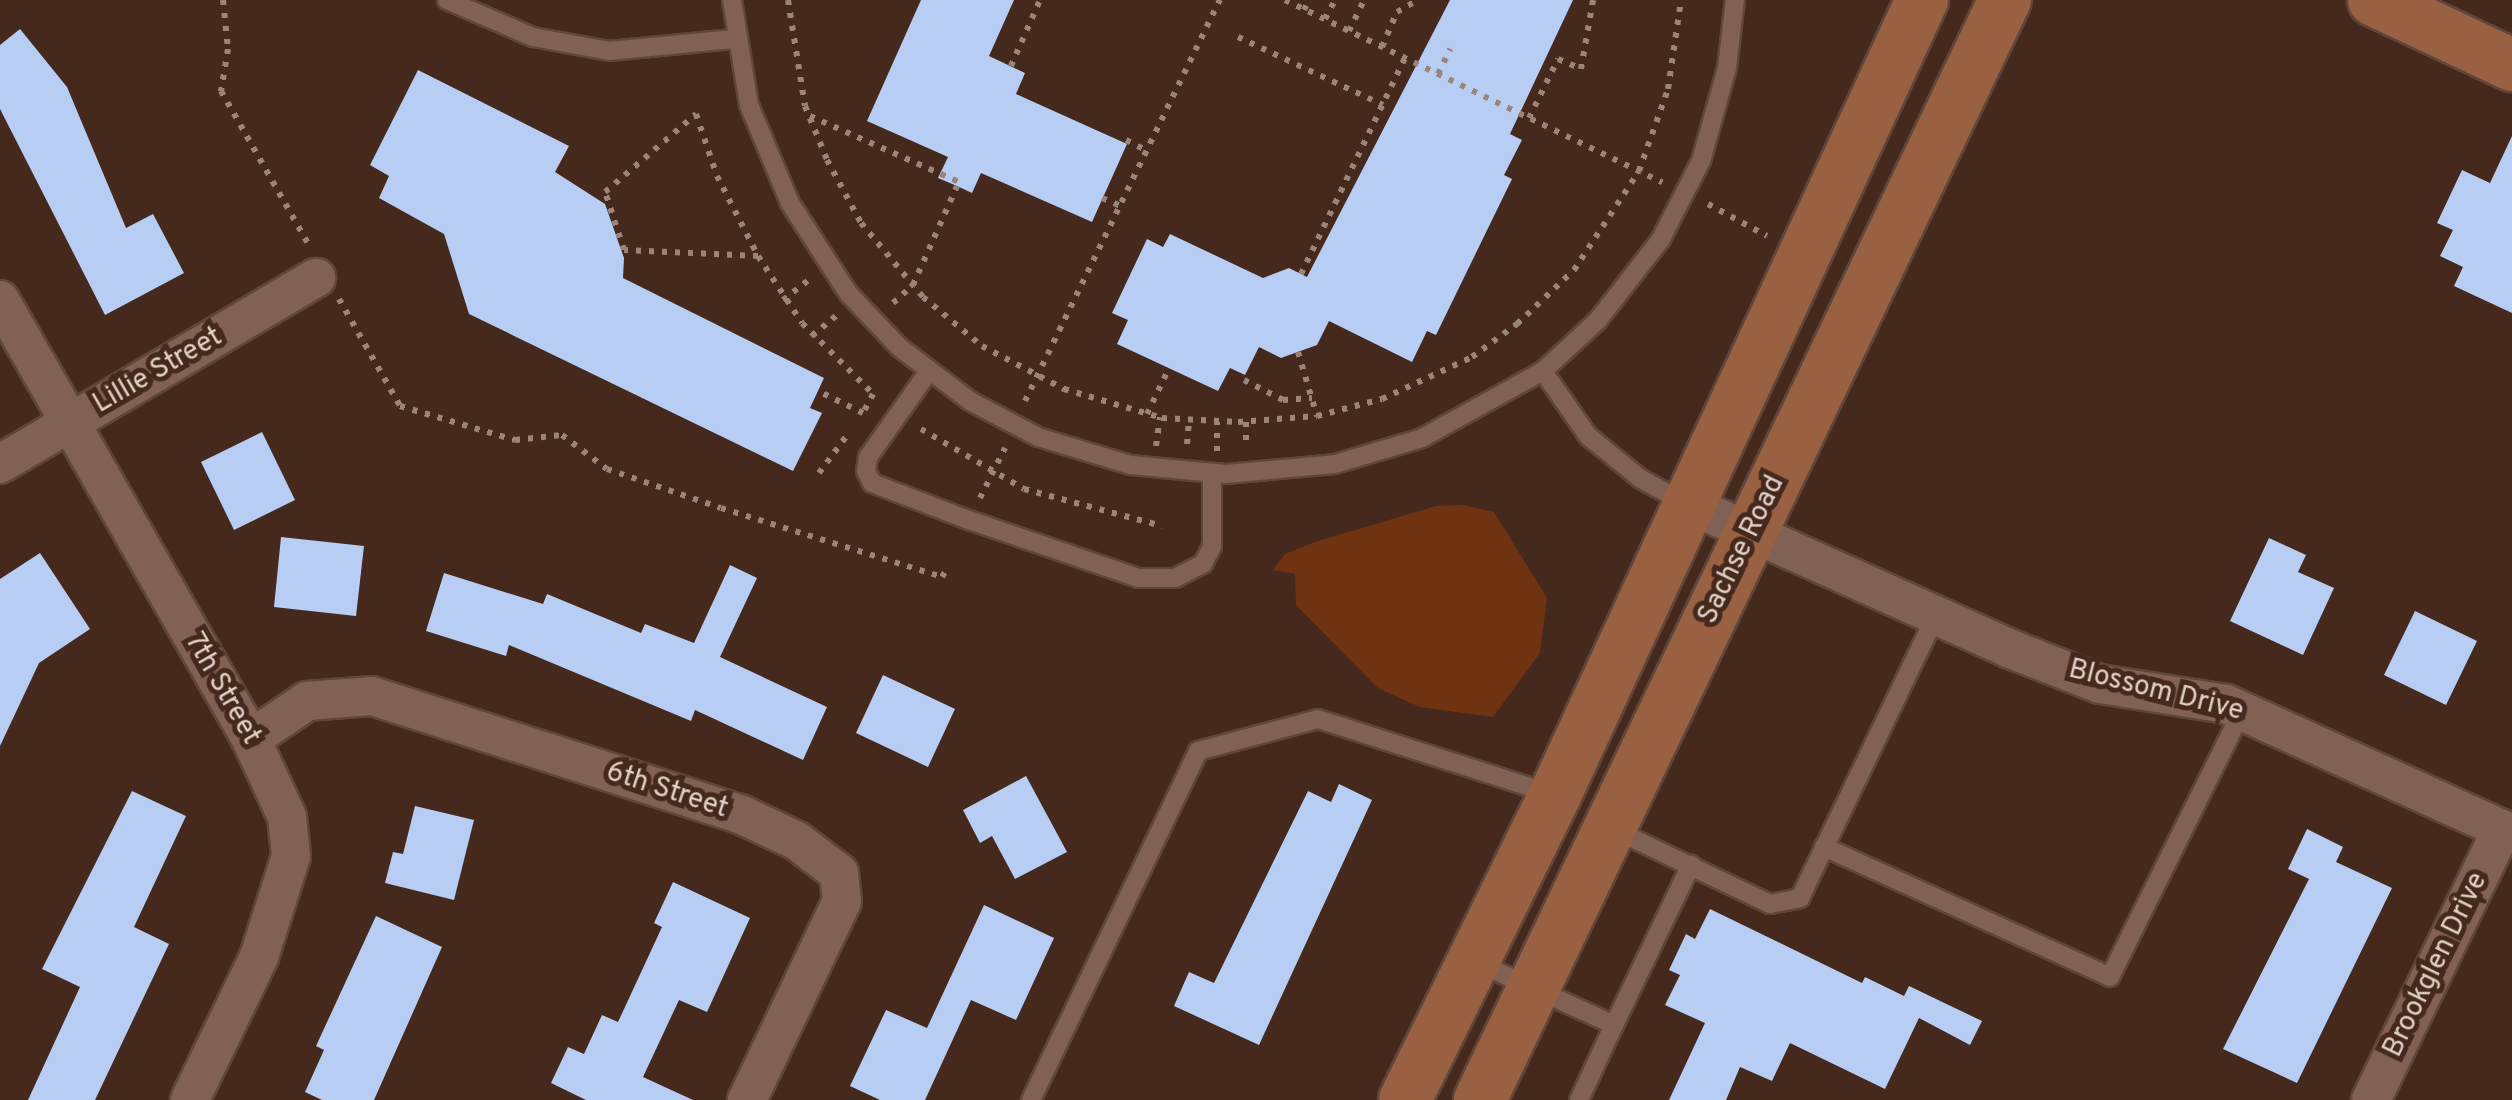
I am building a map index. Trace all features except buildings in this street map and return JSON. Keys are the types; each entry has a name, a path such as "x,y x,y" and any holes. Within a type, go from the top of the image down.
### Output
{"main road":[{"path":"1405,1100 1555,796 1922,0"},
{"name":"Sachse Road","path":"1480,1100 1749,532 1831,376 2005,0"},
{"path":"2374,0 2512,66"}],"street":[{"name":"Lillie Street","path":"0,464 320,272"},
{"name":"7th Street","path":"0,300 251,739 287,817 292,856 259,957 190,1100"},
{"name":"Blossom Drive","path":"1688,504 2100,684 2242,710 2507,832"},
{"name":"6th Street","path":"251,739 307,701 372,696 740,814 797,841 839,873 842,901 747,1100"},
{"name":"Brookglen Drive","path":"2370,1100 2507,832"}],"lane":[{"path":"447,0 473,6 533,37 609,51 734,39"},
{"path":"732,0 734,39 748,105 790,203 848,293 929,371 970,402 1038,437 1131,465 1212,473 1335,464 1422,438 1543,370 1598,320 1661,238 1701,161 1727,68 1735,0"},
{"path":"1543,370 1588,436 1642,479 1688,504"},
{"path":"929,371 868,456 866,471 872,483 969,520 1138,578 1174,578 1203,564 1212,546 1212,473"},
{"path":"1610,827 1770,904 1800,898 1936,615"},
{"path":"1824,848 2110,978 2242,710"},
{"path":"1031,1100 1198,751 1318,719 1555,796"},
{"path":"1580,1100 1691,865"},
{"path":"1474,962 1614,1025"}],"path":[{"path":"222,0 228,49 221,90 320,272 400,406 515,440 562,436 608,469 683,495 942,577 948,566"},
{"path":"788,0 809,116 861,223 913,285 982,346 1038,376 1147,414 1238,422 1317,416 1422,382 1518,324 1574,270 1639,172 1668,89 1681,0"},
{"path":"1011,66 1040,0"},
{"path":"1025,402 1220,0"},
{"path":"1285,0 1667,184"},
{"path":"1304,10 1308,0"},
{"path":"1325,20 1335,0"},
{"path":"1348,31 1364,0"},
{"path":"1382,47 1397,12 1418,0"},
{"path":"1529,118 1558,58 1581,69 1593,0"},
{"path":"1238,37 1383,105"},
{"path":"1438,74 1450,49"},
{"path":"1301,274 1405,58"},
{"path":"758,256 624,250 605,192 696,114 717,176 758,256 802,323 873,394 819,473"},
{"path":"809,116 958,184 913,285"},
{"path":"1126,140 1148,151"},
{"path":"1102,198 1121,206"},
{"path":"1703,201 1772,238"},
{"path":"1298,352 1317,416"},
{"path":"1147,414 1169,368"},
{"path":"1244,380 1283,400 1312,398"},
{"path":"818,391 863,413"},
{"path":"921,429 992,474 1064,504 1162,526"},
{"path":"980,499 1005,448"}],"shaded area":[{"path":"1462,505 1494,512 1547,598 1540,653 1493,717 1420,707 1378,688 1296,605 1295,574 1273,570 1285,554 1315,542 1436,506"}]}
